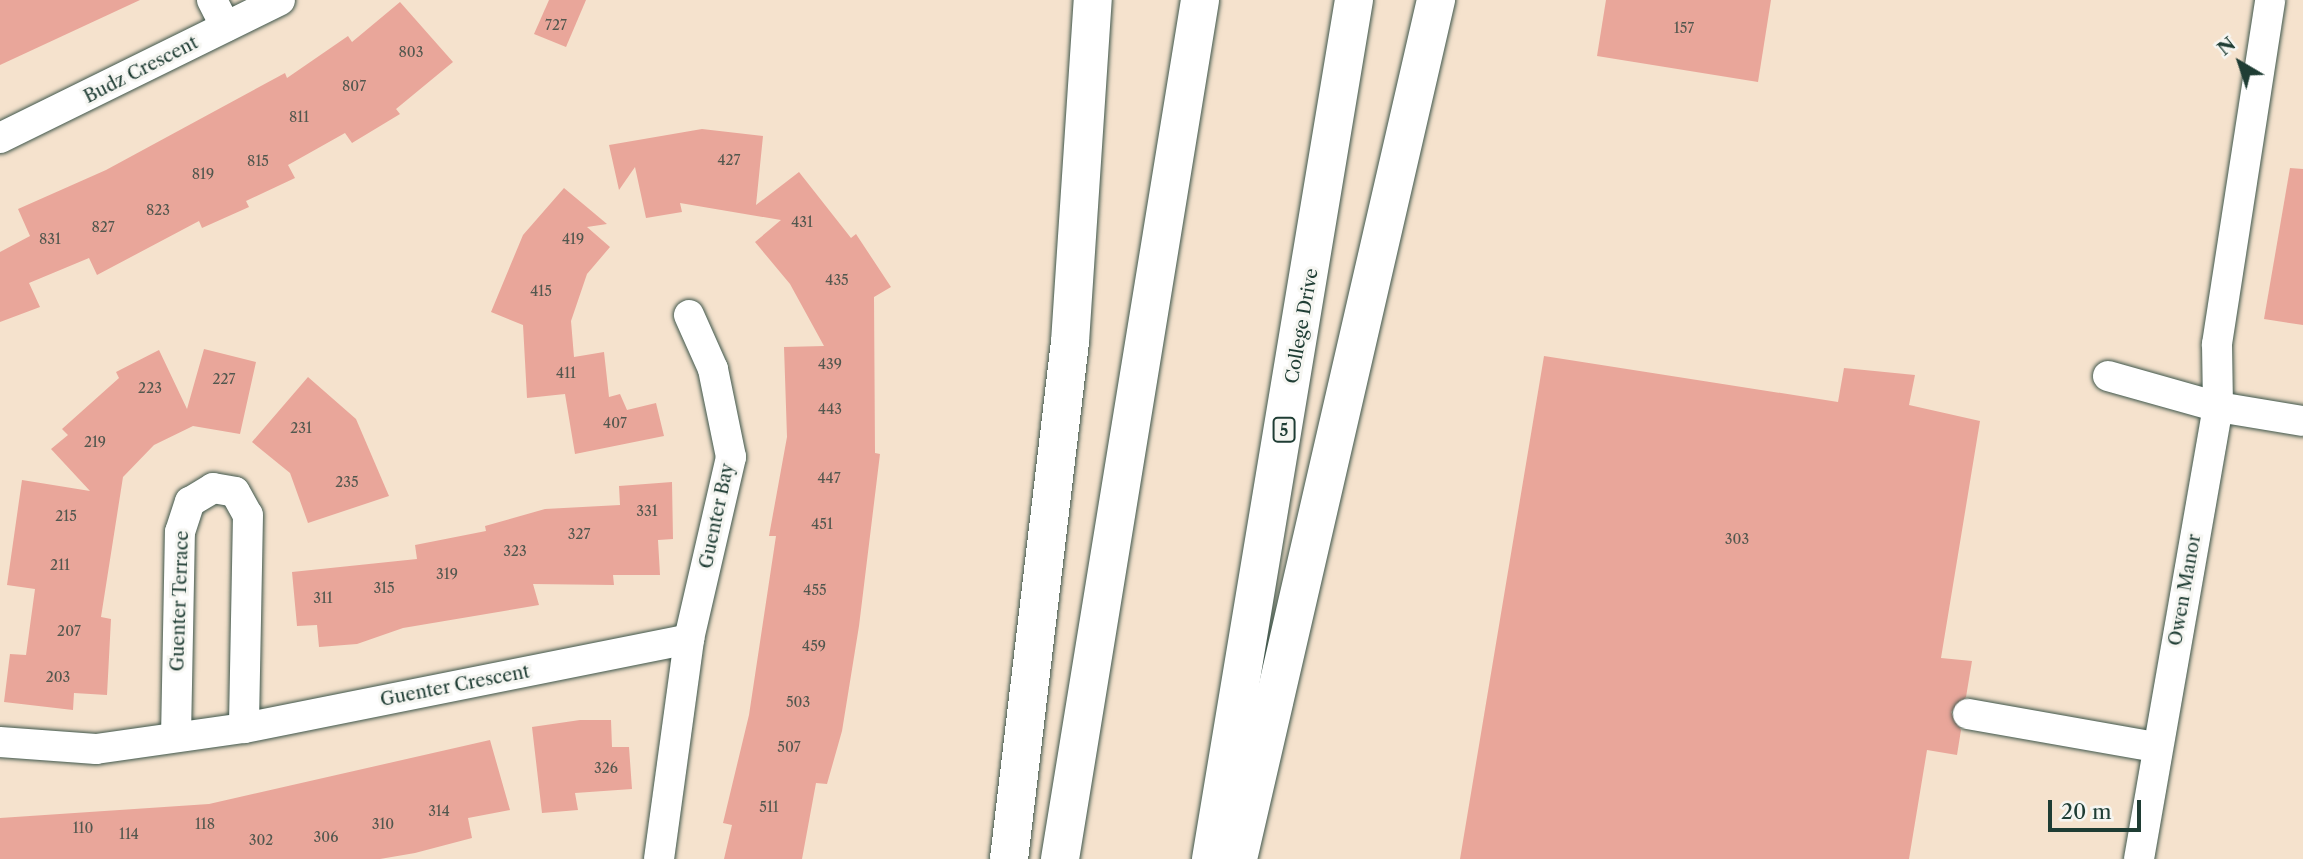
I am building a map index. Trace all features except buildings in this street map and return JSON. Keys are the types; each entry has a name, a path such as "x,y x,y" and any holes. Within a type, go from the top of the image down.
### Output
{"highway":[{"path":"1009,859 1070,342 1093,0"},
{"path":"1060,859 1200,0"},
{"name":"College Drive","path":"1211,859 1354,0"},
{"path":"1238,859 1436,0"}],"street":[{"path":"212,0 226,27"},
{"name":"Budz Crescent","path":"0,138 280,0"},
{"name":"Owen Manor","path":"2139,859 2156,747 2218,407 2217,344 2270,0"},
{"name":"Guenter Bay","path":"689,315 713,369 731,457 689,639"},
{"path":"2108,376 2218,407 2303,421"},
{"name":"Guenter Terrace","path":"176,737 180,531 190,502 213,488 235,492 248,515 244,728"},
{"path":"659,859 689,639"},
{"name":"Guenter Crescent","path":"0,742 96,749 244,728 689,639"},
{"path":"1968,714 2156,747"}]}
